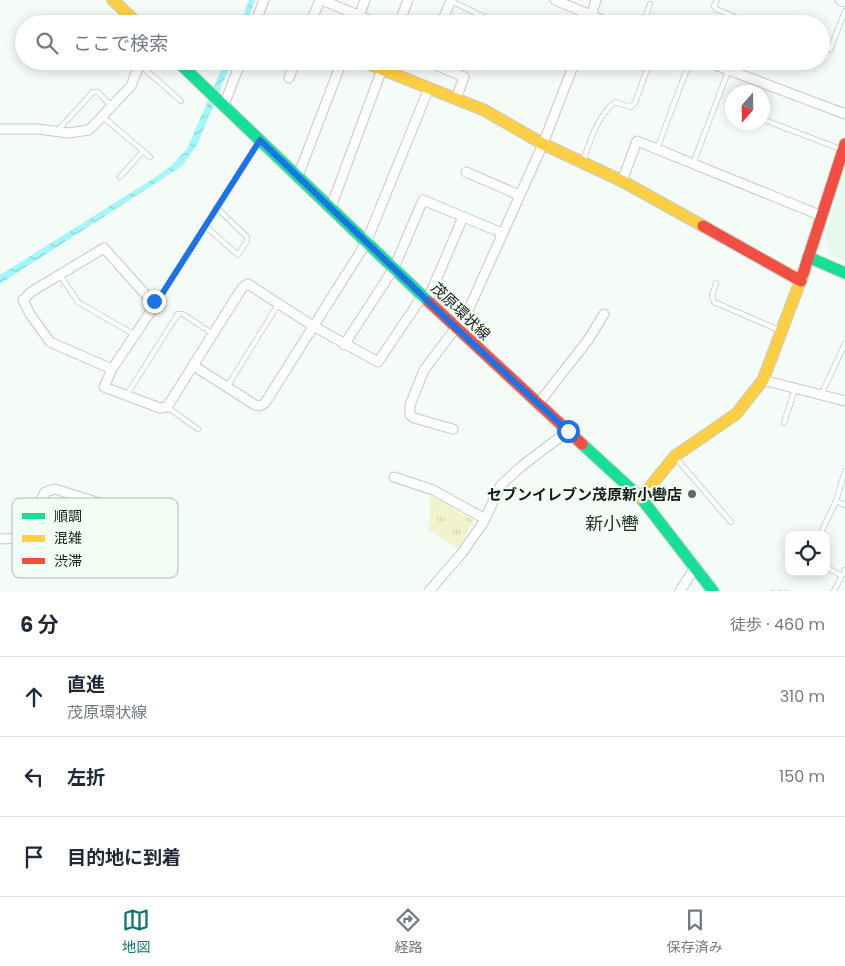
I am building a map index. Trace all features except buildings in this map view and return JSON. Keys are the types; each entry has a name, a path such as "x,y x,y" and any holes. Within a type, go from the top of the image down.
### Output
{"street":[{"path":"113,0 129,15"},
{"path":"259,15 264,0"},
{"path":"314,15 321,0 348,15"},
{"path":"359,15 365,0"},
{"path":"402,15 408,0"},
{"path":"555,0 583,15"},
{"path":"591,15 596,0"},
{"path":"840,0 845,2"},
{"path":"445,15 451,1"},
{"path":"0,129 83,132 89,130 131,86 138,70"},
{"name":"茂原環状線","path":"187,70 456,328 641,498 696,566 712,591"},
{"path":"224,106 238,70"},
{"path":"289,78 292,70"},
{"path":"298,176 339,70"},
{"path":"331,207 382,70"},
{"path":"394,70 429,88 484,110 543,144 622,181 801,281"},
{"path":"447,70 464,77 456,99"},
{"path":"453,430 414,418 410,411 424,370 467,313 543,144 572,70"},
{"path":"740,70 845,114"},
{"path":"194,366 254,405 260,406 265,403 366,243 429,88"},
{"path":"622,181 638,142 822,216"},
{"path":"641,498 675,456 736,414 763,380 801,281 844,147"},
{"path":"466,172 519,195"},
{"path":"344,345 394,268 423,200 502,232"},
{"path":"112,369 50,342 24,305 23,300 26,296 60,274 104,248 155,305 112,369 104,387 160,408 168,407 242,288 248,284 344,345 378,362 425,297 463,217"},
{"path":"808,257 845,273"},
{"path":"538,404 588,340 604,314"},
{"path":"763,380 845,401"},
{"path":"429,591 462,553 485,520 501,485 523,465 568,431"},
{"path":"394,477 433,490 485,520"},
{"path":"43,498 46,492 55,489 86,498"},
{"path":"680,591 696,566"}],"lane":[{"path":"716,0 714,6 716,10 729,15"},
{"path":"451,1 480,15"},
{"path":"646,15 650,4"},
{"path":"830,50 845,11"},
{"path":"148,70 181,101"},
{"path":"582,162 599,120 606,110 615,102 630,107 635,103 647,70"},
{"path":"657,149 687,70"},
{"path":"693,164 728,70"},
{"path":"58,130 93,92 98,92 111,106"},
{"path":"102,116 150,157"},
{"path":"770,122 844,147"},
{"path":"155,305 260,140"},
{"path":"120,177 143,151"},
{"path":"205,226 238,255 247,241 247,237 216,207"},
{"path":"60,274 78,302 135,335"},
{"path":"716,283 712,296 714,302 783,332"},
{"path":"227,387 279,303"},
{"path":"126,396 178,314 183,314 213,334"},
{"path":"821,395 845,344"},
{"path":"784,423 795,388"},
{"path":"168,407 198,429"},
{"path":"675,456 731,522"},
{"path":"822,531 836,501 845,471"},
{"path":"836,501 845,505"},
{"path":"830,569 842,576"},
{"path":"834,591 845,570"}],"path":[{"path":"772,591 788,591"}],"shaded area":[{"path":"845,174 845,261 832,255 824,239"}],"green space":[{"path":"431,496 474,521 458,548 429,530"}],"water":[{"path":"249,0 255,0 249,15 243,15"},
{"path":"221,70 228,70 197,145 182,166 0,284 0,275 151,180 171,166 187,149"}],"traffic: fast":[{"path":"186,70 429,302"},
{"path":"808,257 845,273"},
{"path":"582,444 641,498 713,591"}],"traffic: slow":[{"path":"113,0 129,15"},
{"path":"384,70 484,110 543,144 622,181 703,226"},
{"path":"641,498 675,456 736,414 763,380 803,274"}],"traffic: jam":[{"path":"803,274 845,144"},
{"path":"703,226 801,281"},
{"path":"429,302 582,444"}],"place":[{"name":"セブンイレブン茂原新小轡店","path":"692,494"}],"district":[{"name":"新小轡","path":"612,523"}],"route":[{"path":"154,301 155,305 220,200 260,140 366,243 568,431"}]}
